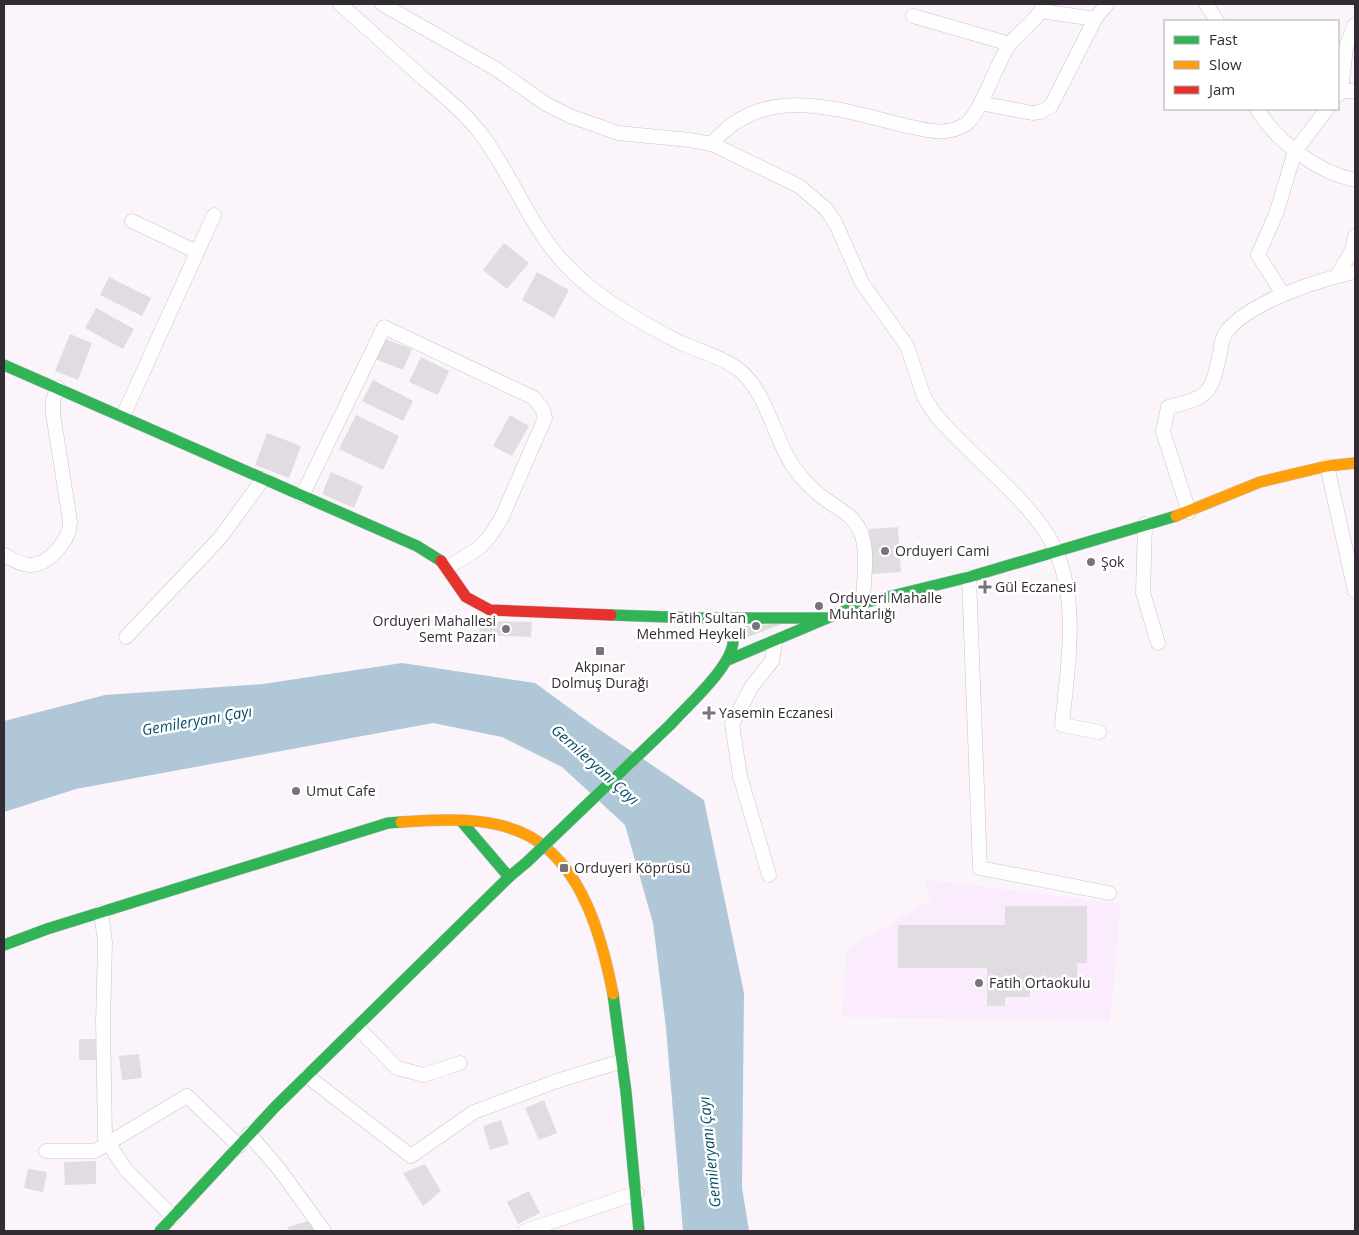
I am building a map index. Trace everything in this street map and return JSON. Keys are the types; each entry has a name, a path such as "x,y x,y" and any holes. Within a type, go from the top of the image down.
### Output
{"street":[{"path":"340,4 462,112 499,159 549,247 569,268 597,291 646,323 681,342 737,367 746,376 754,388 792,465 811,487 846,514 861,531 864,543 863,603"},
{"path":"382,4 496,69 546,104 570,116 618,133 712,144 799,186 826,209 836,224 862,282 907,346 924,397 935,414 1021,503 1043,528 1056,550 1067,586 1070,634 1062,725 1099,732"},
{"path":"980,103 1032,113 1040,112 1051,106 1095,18 1107,4"},
{"path":"1206,4 1216,20"},
{"path":"712,144 733,122 772,107 808,104 826,106 933,132 951,130 971,120 1010,44 1043,8 1095,18"},
{"path":"913,16 1010,44"},
{"path":"1355,25 1346,47 1339,93 1355,91"},
{"path":"1258,110 1280,138 1295,151 1354,184"},
{"path":"1282,294 1258,254 1276,214 1295,151 1326,110"},
{"path":"123,416 214,215"},
{"path":"132,221 197,252"},
{"path":"1337,276 1352,250 1355,236"},
{"path":"1189,512 1163,432 1168,407 1194,401 1203,396 1214,380 1226,332 1232,326 1282,294 1355,272"},
{"path":"302,496 384,326 534,398 543,410 545,418 502,517 490,536 478,548 447,568"},
{"path":"4,365 417,546 436,556 447,568 460,593 473,605 490,610 698,618 825,618"},
{"path":"4,556 22,564 38,563 64,543 69,532 70,521 53,414 54,400 58,388"},
{"path":"728,660 775,642 825,618 863,603 969,577 1189,512 1260,482 1327,466 1355,463"},
{"path":"1327,466 1355,591"},
{"path":"126,637 220,538 262,479"},
{"path":"1145,524 1143,593 1158,643"},
{"path":"969,577 980,868 1109,893"},
{"path":"698,618 717,622 727,628 738,643 758,648"},
{"path":"160,1231 249,1134 306,1076 509,877 671,724 728,660 734,646 733,638"},
{"path":"769,875 740,776 732,724 752,686 772,661 775,642"},
{"path":"4,945 101,912 388,823 420,820 462,822 505,827 528,835 550,850 572,879 591,915 604,957 616,1013 637,1193 639,1231"},
{"path":"462,822 509,877"},
{"path":"101,912 105,942 103,1022 105,1138 126,1170 173,1217"},
{"path":"357,1027 398,1068 424,1075 460,1063"},
{"path":"306,1076 411,1156 474,1112 557,1081 622,1061"},
{"path":"46,1151 95,1151 186,1096 239,1146"},
{"path":"249,1134 279,1169 324,1231"},
{"path":"525,1231 637,1193"}],"shaded area":[{"path":"784,623 745,638 740,636 737,627"},
{"name":"Fatih Ortaokulu","path":"924,879 1121,904 1110,1021 842,1017 846,949 930,901"}],"water":[{"name":"Gemileryanı Çayı","path":"402,663 535,683 594,726 704,800 744,993 742,1188 749,1231 683,1231 666,1028 653,923 625,825 562,767 502,737 433,723 76,789 4,812 4,721 105,695 263,684"}],"building":[{"path":"504,243 529,263 507,289 483,270"},
{"path":"537,272 569,290 554,318 522,300"},
{"path":"109,277 151,298 142,316 100,295"},
{"path":"96,308 134,329 123,349 85,328"},
{"path":"70,334 92,343 78,380 55,371"},
{"path":"383,338 412,349 403,370 375,359"},
{"path":"421,357 449,371 438,395 409,382"},
{"path":"373,380 413,401 403,421 362,401"},
{"path":"356,415 399,436 383,470 339,449"},
{"path":"510,415 529,426 512,456 493,446"},
{"path":"267,433 301,446 289,478 255,465"},
{"path":"331,472 363,486 354,508 322,494"},
{"name":"Orduyeri Cami","path":"898,527 901,572 872,574 869,529"},
{"name":"Orduyeri Mahallesi Semt Pazarı","path":"480,621 532,622 531,637 479,635"},
{"path":"1005,906 1087,906 1087,963 1077,963 1077,983 1030,984 1030,997 1005,997 1005,1006 987,1006 987,968 898,968 898,925 1005,925"},
{"path":"79,1039 98,1039 98,1060 79,1060"},
{"path":"139,1054 142,1078 122,1080 119,1056"},
{"path":"544,1100 557,1133 539,1140 525,1108"},
{"path":"501,1120 509,1144 490,1150 483,1126"},
{"path":"96,1161 96,1184 65,1185 64,1162"},
{"path":"425,1164 441,1191 423,1206 403,1173"},
{"path":"28,1169 47,1172 43,1192 24,1188"},
{"path":"529,1191 540,1213 518,1224 507,1202"},
{"path":"308,1221 316,1231 290,1231 287,1227"}],"traffic: fast":[{"path":"4,365 417,546 441,561"},
{"path":"728,660 863,603 969,577 1176,516"},
{"path":"611,615 698,618 825,618"},
{"path":"671,724 719,671 732,648 733,638"},
{"path":"527,862 671,724"},
{"path":"4,945 47,929 388,823 401,822"},
{"path":"462,822 509,877"},
{"path":"160,1231 275,1107 509,877 527,862"},
{"path":"613,994 626,1092 639,1231"}],"traffic: slow":[{"path":"1176,516 1260,482 1327,466 1355,463"},
{"path":"401,822 433,820 483,822 515,830 529,836 548,849 563,865 587,905 603,950 613,994"}],"traffic: jam":[{"path":"441,561 466,597 490,610 611,615"}],"place":[{"name":"Orduyeri Cami","path":"885,551"},
{"name":"Şok","path":"1091,562"},
{"name":"Gül Eczanesi","path":"985,587"},
{"name":"Orduyeri Mahalle Muhtarlığı","path":"819,606"},
{"name":"Fatih Sultan Mehmed Heykeli","path":"756,626"},
{"name":"Orduyeri Mahallesi Semt Pazarı","path":"506,629"},
{"name":"Akpınar Dolmuş Durağı","path":"600,651"},
{"name":"Yasemin Eczanesi","path":"709,713"},
{"name":"Umut Cafe","path":"296,791"},
{"name":"Orduyeri Köprüsü","path":"564,868"},
{"name":"Fatih Ortaokulu","path":"979,983"}]}
